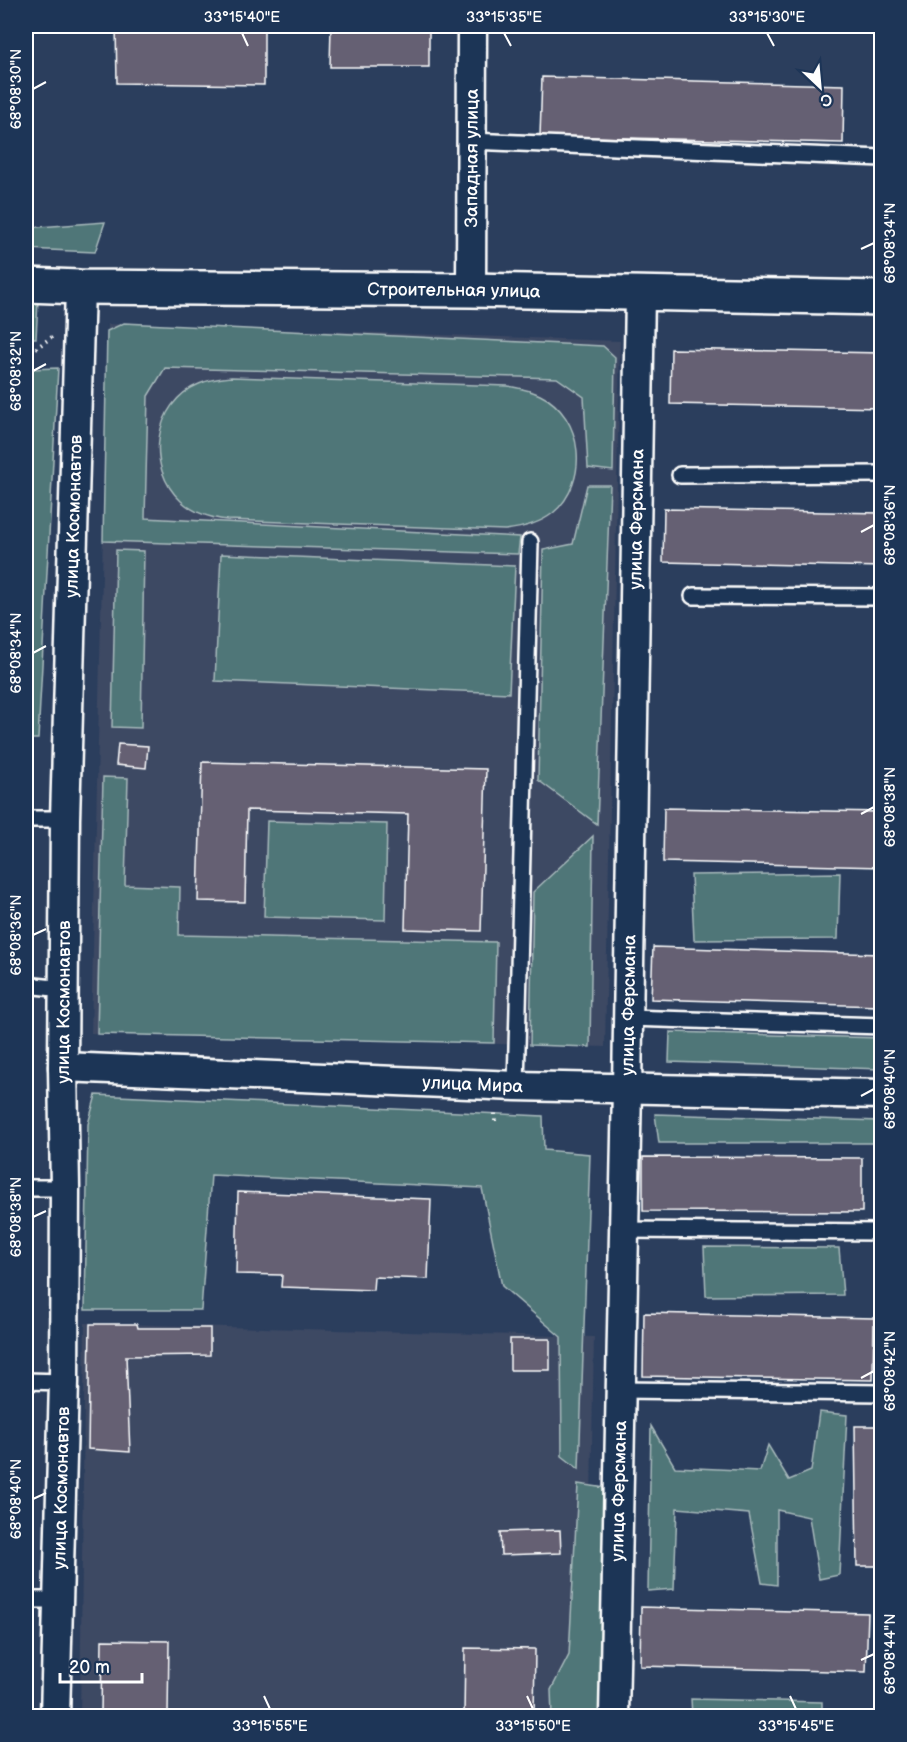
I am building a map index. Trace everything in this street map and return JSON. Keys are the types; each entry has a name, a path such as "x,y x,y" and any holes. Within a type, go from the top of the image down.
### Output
{"street":[{"name":"Западная улица","path":"471,290 472,26"},
{"name":"Строительная улица","path":"26,285 882,298"},
{"name":"улица Космонавтов","path":"55,1716 64,1382 64,819 80,287"},
{"name":"улица Ферсмана","path":"614,1716 640,294"},
{"name":"улица Мира","path":"63,1067 516,1086 882,1094"}],"lane":[{"path":"471,141 882,158"},
{"path":"680,475 882,474"},
{"path":"516,1086 530,542"},
{"path":"693,596 882,597"},
{"path":"26,819 64,819"},
{"path":"26,986 63,989"},
{"path":"628,1018 882,1026"},
{"path":"26,1188 65,1188"},
{"path":"624,1230 882,1232"},
{"path":"26,1381 64,1382"},
{"path":"620,1390 882,1393"},
{"path":"26,1600 58,1600"}],"shaded area":[{"path":"108,324 620,341 605,1047 91,1033"},
{"path":"85,1323 594,1337 587,1716 80,1716"}],"green space":[{"path":"105,222 95,252 26,249 26,228"},
{"path":"26,300 38,301 36,338 26,338"},
{"path":"124,323 603,346 615,357 613,471 588,468 584,397 557,378 165,368 148,396 145,518 520,537 518,554 103,541 107,331"},
{"path":"58,368 38,739 26,739 28,369"},
{"path":"231,377 508,386 528,390 555,405 566,418 577,450 577,468 573,484 565,500 548,517 530,525 505,530 227,520 208,516 186,505 170,487 162,471 159,437 172,406 184,393 207,381"},
{"path":"587,485 610,485 597,824 538,780 543,550 573,544"},
{"path":"116,550 144,551 141,728 112,727"},
{"path":"221,554 515,566 509,693 215,681"},
{"path":"103,777 128,778 125,885 180,887 179,935 496,942 494,1043 97,1034"},
{"path":"267,821 387,824 385,920 264,917"},
{"path":"593,836 590,1047 530,1045 533,892"},
{"path":"840,873 838,939 694,940 691,875"},
{"path":"670,1032 881,1038 881,1069 669,1062"},
{"path":"96,1095 543,1116 544,1150 590,1154 579,1469 562,1456 561,1337 502,1286 482,1188 211,1175 201,1310 85,1310 88,1124"},
{"path":"655,1114 881,1121 881,1143 659,1143"},
{"path":"704,1247 839,1248 843,1295 706,1296"},
{"path":"819,1412 847,1415 839,1575 819,1579 809,1517 777,1510 777,1585 762,1583 749,1514 677,1508 674,1589 648,1591 651,1426 675,1467 760,1471 768,1445 789,1480 811,1471"},
{"path":"578,1484 605,1488 602,1716 552,1716 551,1690 569,1655"},
{"path":"691,1699 822,1702 822,1716 692,1716"}],"building":[{"path":"116,26 264,26 264,85 117,83"},
{"path":"331,26 429,26 429,67 330,67"},
{"path":"542,77 844,85 843,143 540,136"},
{"path":"671,349 882,353 882,408 670,404"},
{"path":"664,509 882,513 882,567 663,562"},
{"path":"118,744 148,746 146,768 116,765"},
{"path":"202,762 486,769 481,931 405,929 408,814 247,810 245,902 198,901"},
{"path":"664,808 882,812 882,867 663,862"},
{"path":"653,947 880,954 879,1006 651,999"},
{"path":"643,1157 862,1158 862,1212 643,1211"},
{"path":"238,1192 431,1199 428,1279 374,1277 373,1290 281,1287 282,1275 236,1274"},
{"path":"644,1313 874,1318 873,1380 643,1376"},
{"path":"90,1324 137,1324 138,1328 210,1328 210,1355 126,1356 130,1452 88,1449"},
{"path":"510,1339 550,1339 550,1370 510,1370"},
{"path":"855,1426 882,1426 882,1566 857,1566"},
{"path":"560,1530 561,1553 501,1555 500,1532"},
{"path":"641,1607 868,1613 866,1672 640,1666"},
{"path":"102,1640 169,1641 168,1716 101,1716"},
{"path":"465,1648 535,1649 534,1716 464,1716"}]}
